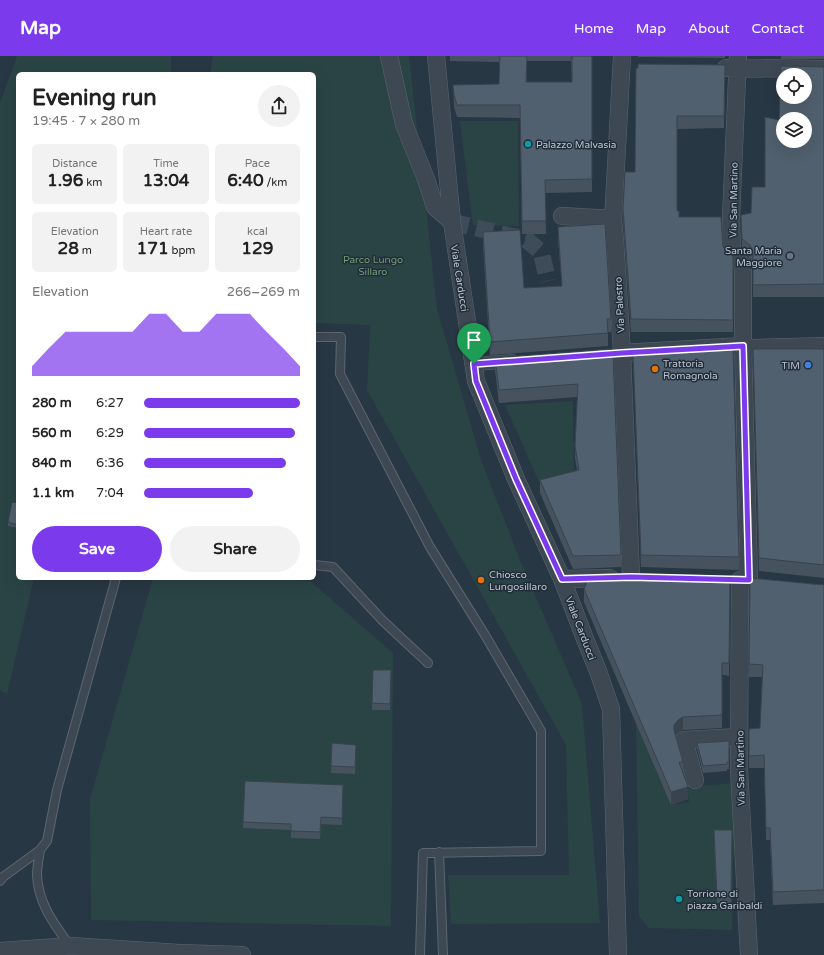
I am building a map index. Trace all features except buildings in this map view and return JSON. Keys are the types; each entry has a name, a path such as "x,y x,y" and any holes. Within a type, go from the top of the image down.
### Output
{"street":[{"path":"389,56 404,124 426,179 435,207 452,222"},
{"name":"Viale Carducci","path":"436,56 452,222 476,381 516,479 562,579 611,708 618,955"},
{"path":"707,68 738,62 824,69"},
{"name":"Via San Martino","path":"738,62 731,217 732,256 743,265 744,580 739,769 749,955"},
{"name":"Via Palestro","path":"562,579 639,578 616,354 613,219 627,63"},
{"path":"562,216 613,219"},
{"path":"616,354 743,346 752,348 824,346"},
{"path":"474,364 527,360"},
{"path":"695,780 684,740 739,736"},
{"path":"0,951 70,946 179,953 242,955"}],"lane":[{"path":"316,337 341,337 340,374 430,547 485,635 541,730 541,851 423,853 420,955"},
{"path":"316,565 334,567 383,621 428,663"},
{"path":"0,881 3,877 40,850 47,841 57,790 115,580"},
{"path":"40,850 37,876 42,902 52,922 70,946"},
{"path":"439,852 443,955"}],"green space":[{"path":"17,56 171,56 171,72 16,72 16,580 34,580 7,694 0,690 0,103"},
{"name":"Parco Lungo Sillaro","path":"213,56 409,56 437,309 482,463 520,560 582,704 600,923 451,924 448,875 569,875 566,745 367,390 370,325 316,323 316,72 210,72"},
{"path":"460,121 518,121 519,226 473,225"},
{"path":"573,401 574,477 539,482 505,405"},
{"path":"152,580 310,581 393,653 391,926 91,920 90,799"},
{"path":"636,722 671,805 689,802 687,787 735,783 732,930 649,928 639,916"}],"tunnel":[{"path":"452,222 527,240 541,252 548,281"}],"place":[{"name":"Palazzo Malvasia","path":"528,144"},
{"name":"Santa Maria Maggiore","path":"790,256"},
{"name":"TIM","path":"808,365"},
{"name":"Trattoria Romagnola","path":"655,369"},
{"name":"Chiosco Lungosillaro","path":"481,580"},
{"name":"Torrione di piazza Garibaldi","path":"679,899"}],"route":[{"path":"743,346 749,580 631,577 562,579 516,479 476,381 474,364 743,346"}]}
